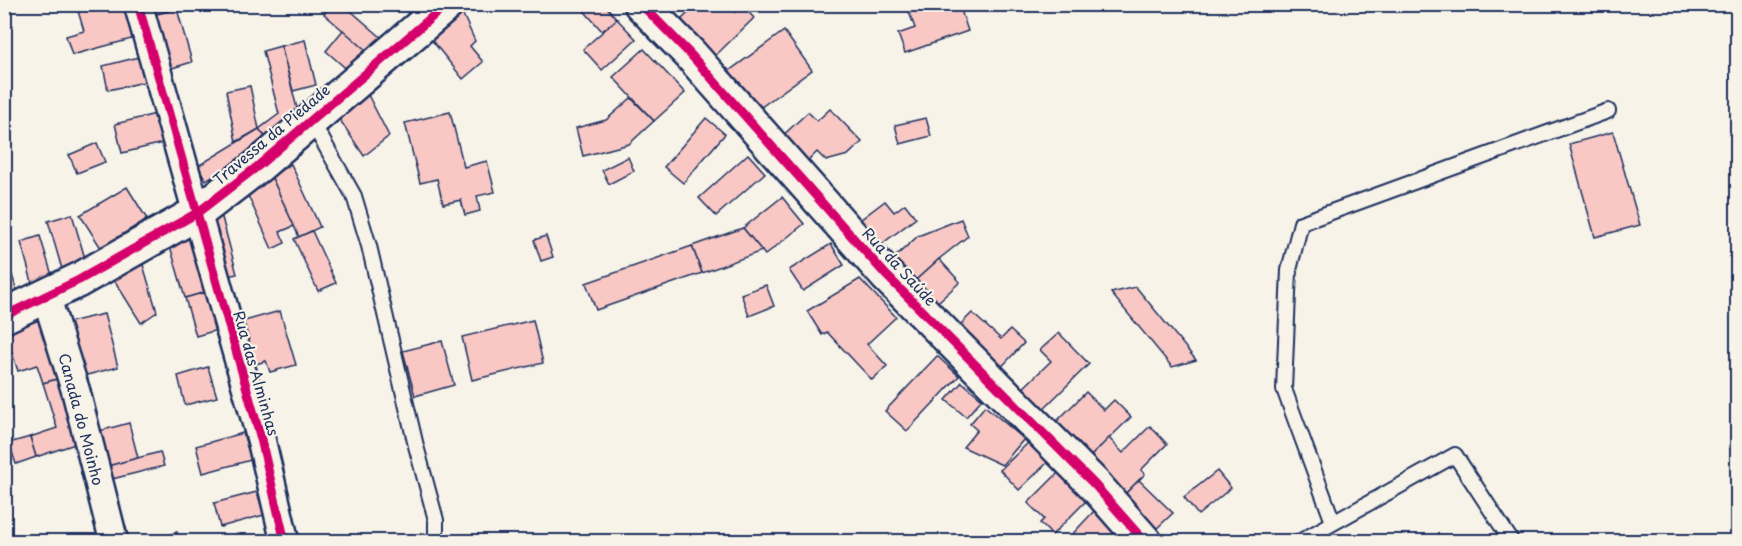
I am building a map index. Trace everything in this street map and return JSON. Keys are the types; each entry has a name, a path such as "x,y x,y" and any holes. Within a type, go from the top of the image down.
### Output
{"street":[{"name":"Rua das Alminhas","path":"138,4 261,439 285,542"},
{"name":"Travessa da Piedade","path":"4,316 79,280 197,213 258,166 447,4"},
{"name":"Rua da Saúde","path":"641,4 691,56 886,276 1094,484 1145,542"},
{"name":"Canada do Moinho","path":"46,296 76,392 114,542"}],"lane":[{"path":"1333,522 1284,389 1289,270 1301,223 1608,111"},
{"path":"311,120 354,196 360,216 436,520 436,542"},
{"path":"1299,542 1455,455 1512,542"}],"building":[{"path":"102,4 125,4 135,38 72,55 66,36 84,31 78,11"},
{"path":"150,4 191,4 153,15"},
{"path":"332,4 343,4 382,38 369,53 324,14"},
{"path":"405,4 424,4 408,15"},
{"path":"578,4 604,4 617,19 602,31"},
{"path":"697,4 727,4 735,12 742,5 754,18 715,56 680,21"},
{"path":"906,4 959,4 968,31 905,53 898,34 915,28"},
{"path":"459,6 475,41 470,46 483,62 463,79 426,33"},
{"path":"177,9 192,62 169,69 153,15"},
{"path":"617,19 636,39 602,70 583,49"},
{"path":"343,30 369,53 351,73 326,51"},
{"path":"784,31 812,70 757,110 729,71"},
{"path":"305,40 316,85 293,91 281,46"},
{"path":"281,46 300,120 269,142 259,129 279,114 263,51"},
{"path":"644,49 685,93 654,121 613,77"},
{"path":"143,56 149,81 108,90 103,66"},
{"path":"250,86 259,129 236,142 226,91"},
{"path":"366,91 389,136 364,156 338,117"},
{"path":"631,98 654,121 629,144 583,156 576,128 606,120"},
{"path":"830,109 862,142 848,155 826,161 817,152 801,168 776,142 808,112 817,121"},
{"path":"450,112 464,167 487,161 495,192 477,196 480,211 465,215 461,200 443,204 437,179 420,183 405,123"},
{"path":"160,113 167,142 122,153 115,124"},
{"path":"706,118 725,134 683,183 664,167"},
{"path":"926,118 931,136 900,144 895,125"},
{"path":"259,129 269,142 206,180 198,166"},
{"path":"1613,132 1640,225 1595,237 1569,144"},
{"path":"97,143 105,162 77,173 69,155"},
{"path":"748,154 765,173 716,216 699,198"},
{"path":"628,157 634,171 609,184 602,170"},
{"path":"291,164 320,227 299,237 271,176"},
{"path":"271,176 294,226 280,232 285,243 272,249 246,191"},
{"path":"127,187 147,219 101,248 80,215"},
{"path":"782,197 804,224 765,255 743,228"},
{"path":"885,201 894,212 905,204 916,218 879,246 860,220"},
{"path":"220,210 237,274 218,278 203,220"},
{"path":"72,214 86,262 64,276 48,221"},
{"path":"961,219 968,236 906,289 885,266 918,236"},
{"path":"743,228 762,251 702,273 692,246"},
{"path":"187,230 206,292 185,298 168,239"},
{"path":"312,231 336,283 318,291 294,239"},
{"path":"40,236 54,282 36,297 21,242"},
{"path":"546,236 553,257 541,261 534,240"},
{"path":"831,244 844,265 803,291 789,270"},
{"path":"692,246 702,273 596,310 586,283"},
{"path":"4,249 21,304 4,312"},
{"path":"141,258 157,312 141,323 111,275"},
{"path":"939,259 960,282 927,312 906,289"},
{"path":"860,279 896,317 867,344 887,366 872,380 827,332 822,335 807,311"},
{"path":"766,285 774,306 749,316 741,294"},
{"path":"1136,287 1196,360 1172,367 1111,293"},
{"path":"206,292 217,330 196,336 185,298"},
{"path":"280,311 296,365 270,372 266,361 246,367 234,324"},
{"path":"972,313 1001,339 1010,330 1024,343 993,376 950,335"},
{"path":"104,314 118,367 83,376 69,322"},
{"path":"45,318 64,377 43,383 37,365 18,371 5,331"},
{"path":"533,320 543,363 472,380 462,337"},
{"path":"1059,333 1089,364 1036,416 1016,395 1051,361 1040,350"},
{"path":"442,341 454,385 415,396 403,351"},
{"path":"937,356 959,376 907,431 885,411"},
{"path":"208,367 217,397 185,405 178,376"},
{"path":"64,377 84,441 36,457 30,437 57,428 43,383"},
{"path":"962,382 982,399 966,417 946,400"},
{"path":"1086,392 1104,410 1114,400 1131,417 1085,462 1051,427"},
{"path":"985,406 1024,439 1002,465 963,447 977,430 970,424"},
{"path":"129,423 138,458 104,467 96,432"},
{"path":"1150,426 1167,444 1141,470 1145,474 1121,498 1085,462 1109,438 1123,453"},
{"path":"243,433 251,460 203,473 196,446"},
{"path":"30,437 36,457 16,464 9,443"},
{"path":"1029,442 1048,462 1019,490 1000,470"},
{"path":"160,452 164,466 108,480 104,467"},
{"path":"1217,471 1231,488 1198,515 1184,497"},
{"path":"1058,473 1086,501 1052,535 1040,523 1044,519 1028,503"},
{"path":"1139,480 1173,513 1154,531 1121,498"},
{"path":"257,492 264,515 220,527 214,503"},
{"path":"1095,510 1117,530 1105,542 1065,542"},
{"path":"1117,530 1127,542 1105,542"},
{"path":"177,532 180,542 149,542"}],"cycle path":[{"path":"138,4 261,439 285,542"},
{"path":"4,316 79,280 197,213 258,166 447,4"},
{"path":"641,4 691,55 886,275 1094,484 1145,542"}]}
